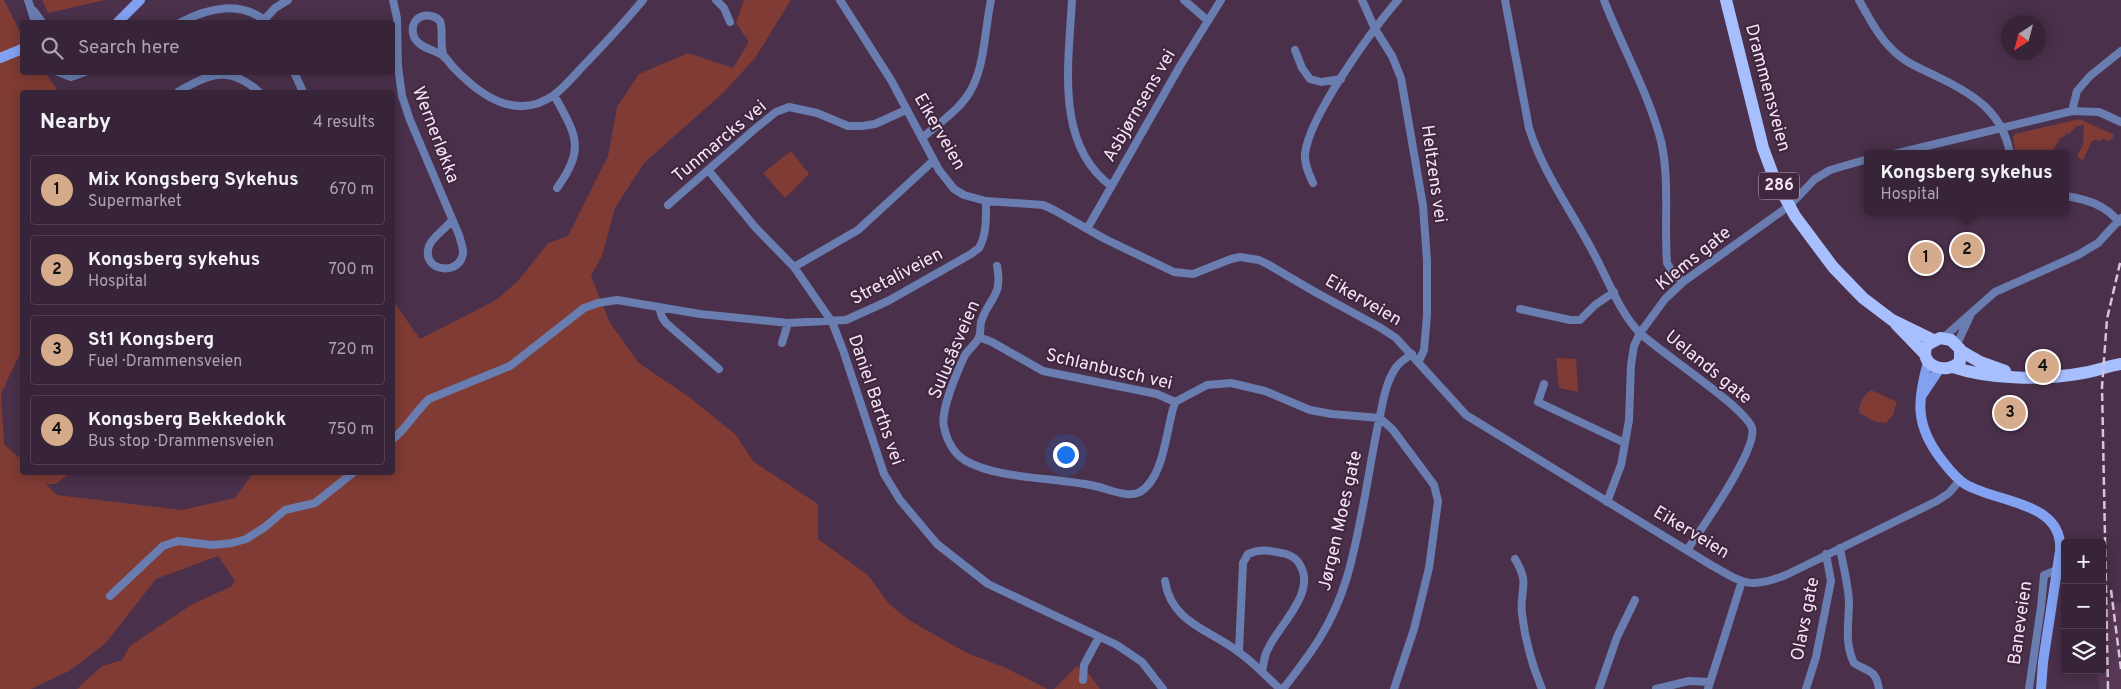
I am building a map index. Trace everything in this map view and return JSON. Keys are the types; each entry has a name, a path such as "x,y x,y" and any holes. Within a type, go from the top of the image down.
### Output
{"main road":[{"path":"120,20 140,0"},
{"name":"Drammensveien","path":"1726,0 1763,148 1773,175 1789,206 1812,241 1839,275 1863,298 1892,320 1926,358"},
{"path":"0,58 20,50"},
{"name":"Drammensveien","path":"1892,320 1938,339"},
{"path":"1938,339 1926,345 1920,418 1927,438 1942,461 1960,480"},
{"name":"286","path":"1938,339 1951,340 1959,348 1980,362 2022,376"},
{"path":"1921,396 1946,368 1960,361 1959,348"},
{"name":"286","path":"1926,358 1946,368 1969,372 2022,376 2067,375 2115,365 2121,357"},
{"name":"Baneveien","path":"1960,480 1975,488 2030,508 2050,520 2056,528 2061,544 2041,689"}],"street":[{"path":"267,20 275,8 288,0"},
{"name":"Wernerløkka","path":"393,0 397,18 398,66 402,96 410,120 452,220 461,244 462,257 455,266 450,269 443,269 436,267 429,261 427,255 429,247 452,220"},
{"path":"444,57 441,50 442,33 440,21 432,16 421,16 414,23 413,27 412,33 416,42 444,57 478,89 503,104 528,106 538,104 554,95 612,36 643,0"},
{"path":"716,0 724,8 730,22"},
{"name":"Eikerveien","path":"840,0 891,80 945,180 964,195 986,201 1043,205 1147,261 1174,272 1193,274 1240,257 1259,260 1396,338 1466,415 1607,502 1742,581 1764,583 1840,548 1937,501 1949,493 1960,480"},
{"path":"922,138 959,105 973,87 983,49 991,0"},
{"path":"1072,0 1068,61 1068,102 1077,135 1090,165 1098,177 1111,186"},
{"path":"1184,0 1207,20"},
{"name":"Asbjørnsens vei","path":"1087,229 1207,20 1221,0"},
{"name":"Heltzens vei","path":"1362,0 1375,29 1392,56 1401,78 1424,206 1428,260 1427,315 1424,350 1419,362"},
{"path":"1313,183 1304,156 1306,144 1315,123 1341,79 1375,29 1398,0"},
{"name":"Uelands gate","path":"1505,0 1529,128 1535,148 1551,181 1592,250 1614,292 1640,333 1730,404 1746,418 1752,428 1751,443 1720,500 1687,550"},
{"path":"1604,0 1648,103 1661,141 1665,172 1667,263 1683,282"},
{"path":"1859,0 1877,33 1890,48 1919,69 1938,77 1979,100 2003,127 2009,150"},
{"path":"30,4 34,20"},
{"path":"30,4 41,20"},
{"path":"186,20 208,10 223,7 249,11 264,20"},
{"path":"1295,50 1302,68 1310,79 1321,82 1341,79"},
{"path":"2072,111 2077,91 2090,76 2121,51"},
{"path":"182,90 203,78 214,75"},
{"path":"224,75 243,80 256,90"},
{"path":"295,75 302,90"},
{"path":"554,95 568,120 576,144 572,164 557,188"},
{"name":"Tunmarcks vei","path":"668,205 756,128 776,112 788,107 816,113 848,126 875,124 906,110"},
{"path":"1910,150 2072,111 2099,112 2121,122"},
{"name":"Klems gate","path":"1607,502 1620,465 1625,443 1629,420 1631,365 1634,346 1640,333 1666,299 1683,282 1789,206 1815,179 1830,170 1864,160"},
{"path":"794,267 858,230 934,161"},
{"name":"Daniel Barths vei","path":"709,171 755,227 794,267 832,322 884,474 900,500 937,544 988,584 1117,645 1142,662 1163,689"},
{"path":"1938,339 1972,313 1995,292 2078,255 2098,243 2120,220 2103,206 2069,197"},
{"name":"Stretaliveien","path":"395,437 405,429 429,399 510,366 584,308 598,303 617,300 700,314 788,323 832,322 846,320 865,313 971,254 984,240 986,201"},
{"name":"Sulusåsveien","path":"997,266 999,286 982,321 979,337 966,355 949,397 943,426 950,447 964,460 986,471 1082,483 1128,494 1138,493 1149,483 1158,467 1164,451 1169,420 1175,402"},
{"path":"1520,309 1570,320 1580,320 1595,305 1614,292"},
{"path":"660,307 662,317 666,323 719,369"},
{"path":"1959,348 1972,313"},
{"path":"782,343 788,323"},
{"name":"Schlanbusch vei","path":"979,337 992,342 1043,372 1157,394 1175,402 1207,385 1231,383 1265,391 1310,410 1380,418"},
{"name":"Jørgen Moes gate","path":"1282,689 1314,651 1326,630 1340,597 1355,542 1384,398 1394,369 1400,362 1412,354"},
{"path":"1544,384 1538,402 1625,443"},
{"path":"1380,418 1393,430 1428,476 1434,485 1438,502 1429,568 1414,629 1394,689"},
{"path":"110,596 163,546 178,541 213,545 246,539 265,527 285,510 315,503 350,475"},
{"path":"1840,548 1849,600 1847,638 1851,657 1854,663 1868,669 1875,675 1879,689"},
{"path":"1239,651 1243,564 1248,554 1265,550 1289,555 1297,560 1303,570 1304,585 1298,604 1267,649 1262,671"},
{"name":"Olavs gate","path":"1806,689 1816,657 1831,582 1826,554"},
{"path":"1515,559 1525,580 1522,612 1524,630 1542,689"},
{"name":"Baneveien","path":"2029,689 2044,575 2056,570"},
{"path":"1164,581 1170,603 1179,613 1204,631 1239,651 1282,689"},
{"path":"1656,689 1689,681 1709,686 1742,581"},
{"path":"1599,689 1616,637 1635,600"},
{"path":"1084,680 1084,664 1099,637"}],"shaded area":[{"path":"0,0 4,0 20,32 20,75 46,75 58,90 20,90 20,353 1,394 4,444 19,458 20,454 20,475 68,475 55,484 46,484 57,495 182,510 235,498 252,475 395,475 395,304 420,339 496,300 518,281 548,243 568,236 608,156 617,107 639,74 688,53 733,68 749,42 736,23 744,0 791,0 755,58 724,92 644,163 615,208 602,256 591,276 610,323 639,363 689,397 735,434 754,462 818,504 818,539 868,575 889,604 909,620 965,652 1006,668 1047,689 77,689 102,666 122,660 130,646 191,605 232,586 235,581 218,556 156,579 105,644 69,671 31,689 0,689"},
{"path":"42,0 105,0 48,13"},
{"path":"2080,119 2114,135 2112,139 2107,141 2102,138 2100,141 2092,141 2083,160 2077,157 2084,142 2084,125 2077,126 2069,134 2066,133 2064,137 2060,138 2053,150 2015,150 2013,137 2015,134"},
{"path":"791,151 809,174 785,198 763,173"},
{"path":"1556,358 1576,359 1578,392 1559,388"},
{"path":"1871,390 1897,402 1893,415 1886,423 1876,422 1859,413 1862,400"},
{"path":"2121,603 2121,689 2099,689 2097,674 2106,674 2106,604"},
{"path":"1077,666 1088,673 1100,689 1054,689"}],"railway":[{"path":"2108,689 2102,387 2107,319 2121,259"},
{"path":"2111,590 2121,669"}],"place":[{"name":"Kongsberg sykehus","path":"1967,250"},
{"name":"Mix Kongsberg Sykehus","path":"1926,258"},
{"name":"Kongsberg Bekkedokk","path":"2043,367"},
{"name":"St1 Kongsberg","path":"2010,413"}]}
